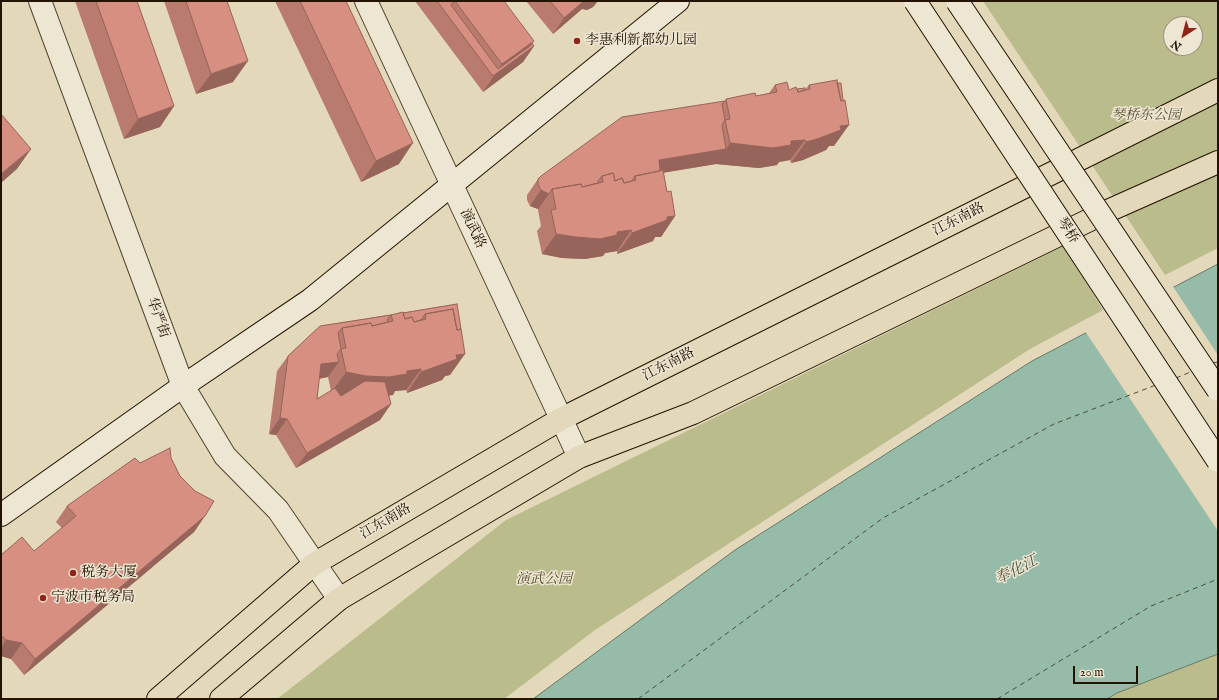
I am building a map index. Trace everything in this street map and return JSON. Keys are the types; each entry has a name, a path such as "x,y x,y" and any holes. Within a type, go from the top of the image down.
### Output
{"main road":[{"name":"江东南路","path":"158,699 314,564 561,419 1218,90"},
{"path":"221,699 339,599 579,457 693,413 1110,210 1218,162"}],"street":[{"name":"华严街","path":"40,1 183,386 226,456 278,510 339,599"},
{"name":"演武路","path":"366,1 451,186 579,457"},
{"path":"1,515 183,386 310,300 678,1"},
{"name":"琴桥","path":"915,1 1218,461"},
{"path":"957,1 1218,390"}],"green space":[{"name":"琴桥东公园","path":"983,1 1218,1 1218,248 1165,275"},
{"name":"演武公园","path":"1064,246 1103,310 1030,349 595,630 504,699 277,699 506,520"},
{"path":"1218,654 1218,699 1107,699 1117,693"}],"water":[{"name":"奉化江","path":"1218,264 1218,654 1117,693 1107,699 533,699 735,550 1032,361"}],"pier":[{"path":"1172,285 1218,355 1218,531 1085,331"}],"building":[{"path":"96,1 137,1 174,106 138,119"},
{"path":"186,1 227,1 248,61 211,74"},
{"path":"300,1 346,1 413,143 376,161"},
{"path":"437,1 454,1 451,5 498,69 532,43 534,46 493,76"},
{"path":"455,1 504,1 534,41 502,64"},
{"path":"550,1 584,1 564,18"},
{"path":"837,80 841,101 845,100 849,125 840,126 841,130 806,142 805,140 791,141 791,145 773,148 730,143 725,120 730,119 726,99 755,93 756,96 777,92 775,85 787,82 789,90 796,87 798,92 810,89 809,85"},
{"path":"837,83 841,83 843,100 841,101"},
{"path":"805,88 805,90 798,92 797,89"},
{"path":"725,101 722,104 725,120 722,125 726,149 659,160 660,171 635,176 632,181 624,183 622,178 615,181 613,173 602,176 598,183 582,187 581,184 552,189 549,194 541,190 538,184 538,179 541,176 622,117"},
{"path":"1,114 31,149 1,174"},
{"path":"663,170 667,192 671,191 675,216 667,217 667,220 632,233 631,230 617,232 617,235 600,239 556,234 551,210 556,209 552,189 581,184 582,187 603,182 602,176 613,173 615,181 622,178 624,183 636,180 635,176"},
{"path":"457,304 461,329 457,330 453,309 425,314 421,320 414,322 412,317 405,319 403,313"},
{"path":"453,309 457,330 461,329 465,354 456,355 457,359 421,372 421,369 407,371 407,374 389,377 366,376 346,372 341,349 346,348 342,328 371,323 372,326 393,321 391,315 403,312 405,319 412,317 414,322 426,319 425,314"},
{"path":"391,315 387,320 388,322 372,326 371,323 342,328 338,333 341,349 337,354 339,362 321,364 317,399 335,388 341,396 365,381 385,382 391,404 307,453 287,419 280,418 288,356 320,326"},
{"name":"税务大厦","path":"170,448 171,458 180,476 195,491 214,501 205,516 35,659 22,643 6,640 1,635 1,555 22,537 34,551 76,516 67,506 135,458 140,463"}],"ferry route":[{"path":"1213,363 1218,362"},
{"path":"1176,378 1193,371"},
{"path":"638,699 883,518 1054,424 1156,385"},
{"path":"997,699 1151,606 1218,579"}],"place":[{"name":"李惠利新都幼儿园","path":"577,41"},
{"name":"税务大厦","path":"73,573"},
{"name":"宁波市税务局","path":"43,598"}]}
